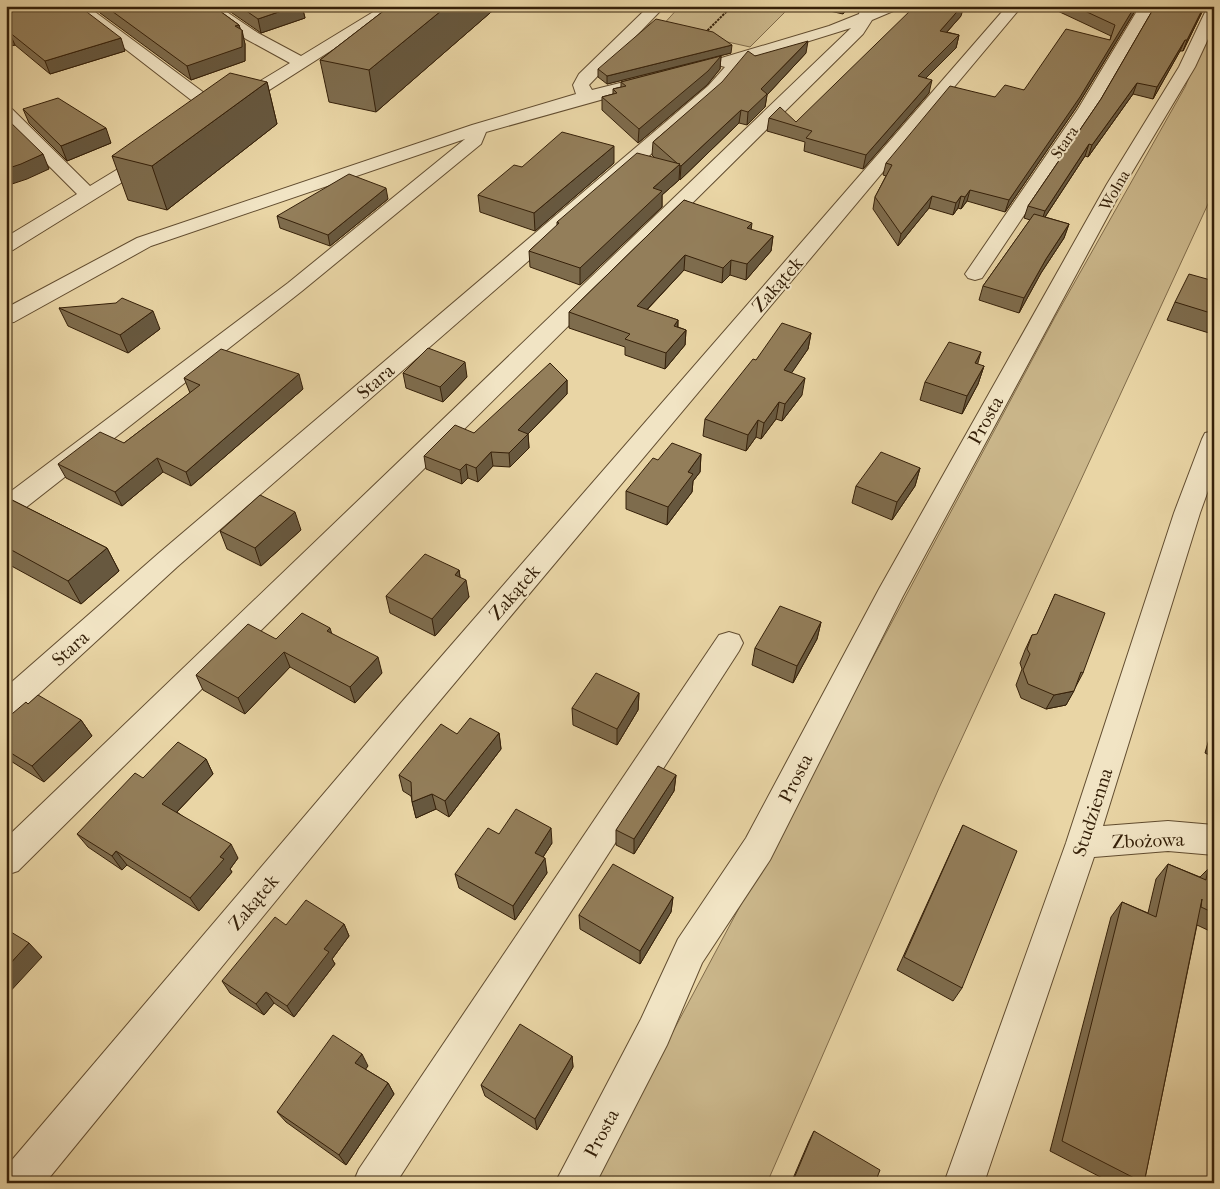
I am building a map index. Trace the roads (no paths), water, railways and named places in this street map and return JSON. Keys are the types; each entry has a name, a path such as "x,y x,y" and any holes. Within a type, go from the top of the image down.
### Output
{"street":[{"path":"77,6 201,99 225,110"},
{"path":"207,6 282,55 300,64"},
{"path":"208,121 394,6"},
{"path":"586,97 581,85 585,78 658,6"},
{"path":"705,67 742,58 867,12 892,6"},
{"name":"Zakątek","path":"19,1183 411,712 1015,6"},
{"name":"Stara","path":"974,274 1078,123 1129,41 1148,6"},
{"name":"Wolna","path":"1012,371 1116,184 1187,67 1214,8"},
{"path":"6,860 850,38 867,12"},
{"name":"Stara","path":"6,705 168,560 714,90 742,58"},
{"path":"6,317 144,242 478,129 586,97 669,76"},
{"path":"6,113 81,188 90,194"},
{"path":"6,509 17,488 295,287 475,140 478,129"},
{"path":"6,246 166,147"},
{"name":"Prosta","path":"575,1183 654,1032 690,951 758,849 889,596 1012,371"},
{"name":"Studzienna","path":"964,1183 1082,844 1187,513 1214,439"},
{"path":"373,1183 729,643"},
{"name":"Zbożowa","path":"1082,844 1168,836 1214,840"}]}
